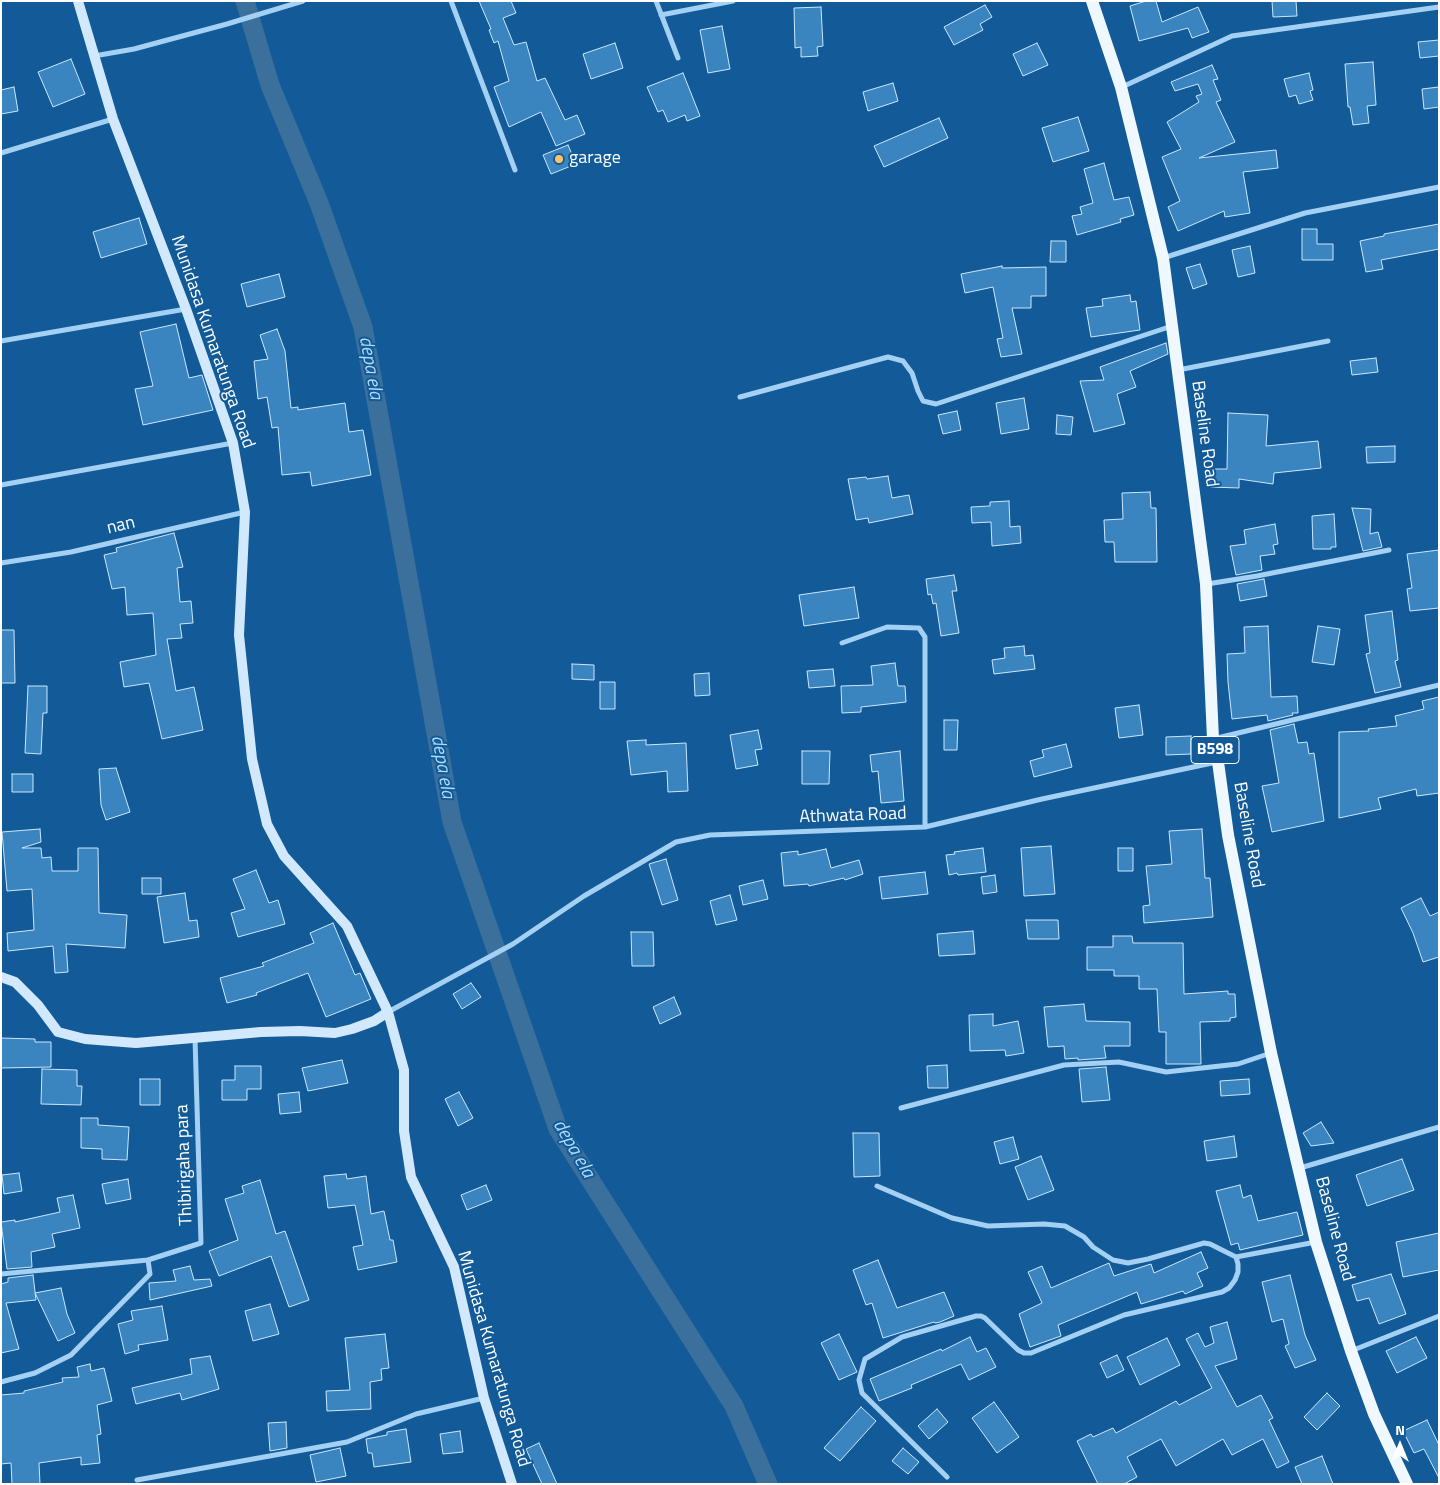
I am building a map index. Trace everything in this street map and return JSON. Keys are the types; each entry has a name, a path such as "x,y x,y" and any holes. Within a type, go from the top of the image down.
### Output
{"main road":[{"name":"Baseline Road","path":"1092,1 1121,87 1163,258 1206,584 1213,739 1228,835 1271,1053 1300,1168 1316,1242 1351,1351 1374,1414 1407,1484"}],"street":[{"name":"Munidasa Kumaratunga Road","path":"78,1 113,119 186,309 233,443 245,512 239,635 252,759 267,824 284,856 347,926 388,1012 404,1070 404,1131 411,1177 454,1267 484,1398 512,1484"},
{"path":"94,56 134,49 303,1"},
{"path":"451,1 515,170"},
{"path":"656,1 678,58"},
{"path":"661,15 733,1"},
{"path":"1121,87 1232,36 1439,7"},
{"path":"1,153 113,119"},
{"path":"1163,258 1305,213 1439,187"},
{"path":"1,341 186,309"},
{"path":"740,397 888,357 904,361 912,373 923,401 936,404 1172,326"},
{"path":"1178,370 1328,341"},
{"path":"1,485 233,443"},
{"name":"nan","path":"1,563 71,552 245,512"},
{"path":"1206,584 1389,550"},
{"path":"842,644 888,627 919,628 925,637 925,827"},
{"path":"1213,739 1439,686"},
{"name":"Athwata Road","path":"388,1012 513,944 584,896 676,842 710,835 925,827 1042,799 1218,762"},
{"path":"1,977 15,982 38,1005 58,1032 85,1039 136,1043 261,1032 300,1031 335,1033 352,1030 374,1022 388,1012"},
{"name":"Thibirigaha para","path":"148,1260 201,1243 195,1038"},
{"path":"901,1108 1064,1065 1119,1062 1166,1072 1238,1064 1271,1053"},
{"path":"1300,1168 1439,1127"},
{"path":"877,1186 952,1218 988,1226 1044,1224 1065,1226 1084,1237 1094,1247 1113,1260 1128,1263 1204,1243 1236,1257 1316,1242"},
{"path":"947,1477 862,1393 859,1380 865,1359 902,1337 976,1316 985,1318 1018,1350 1024,1353 1031,1352 1124,1315 1222,1292 1229,1288 1235,1280 1238,1272 1236,1257"},
{"path":"1,1274 148,1260 150,1274 71,1355 35,1373 1,1382"},
{"path":"1351,1351 1439,1316"},
{"path":"137,1480 347,1442 416,1414 484,1398"}],"building":[{"path":"479,1 511,1 516,13 503,18 514,45 526,42 537,81 545,78 565,120 577,115 585,134 556,146 541,112 509,127 494,87 509,81 498,41 494,43 489,30 491,29"},
{"path":"1146,1 1156,1 1162,22 1198,7 1209,32 1192,38 1188,28 1139,41 1130,6"},
{"path":"1272,1 1296,1 1297,16 1273,17"},
{"path":"985,5 992,17 980,24 983,30 954,45 944,27"},
{"path":"821,7 823,46 817,47 818,56 801,57 801,47 795,48 794,8"},
{"path":"722,26 730,69 708,73 700,30"},
{"path":"1439,40 1439,56 1420,58 1418,42"},
{"path":"615,43 623,68 591,79 583,54"},
{"path":"1037,43 1048,65 1023,76 1013,54"},
{"path":"71,59 85,94 53,107 38,72"},
{"path":"1373,62 1376,105 1367,106 1369,123 1353,125 1350,107 1348,107 1345,64"},
{"path":"1212,65 1218,79 1213,80 1221,100 1216,102 1235,142 1199,158 1276,150 1278,168 1243,172 1250,213 1225,217 1224,211 1178,231 1168,207 1180,201 1162,157 1181,149 1167,122 1199,102 1196,96 1202,94 1198,84 1175,91 1171,82"},
{"path":"683,73 700,116 687,121 685,115 668,122 663,110 658,112 647,87"},
{"path":"1309,73 1313,90 1310,91 1313,100 1299,104 1296,95 1289,97 1284,79"},
{"path":"893,83 898,101 868,111 863,92"},
{"path":"14,87 18,111 1,114 1,90"},
{"path":"1439,87 1439,107 1424,109 1422,89"},
{"path":"1078,117 1089,151 1053,162 1042,128"},
{"path":"939,118 948,138 884,167 874,146"},
{"name":"garage","path":"568,145 576,164 551,174 543,155"},
{"path":"1104,163 1114,200 1129,197 1134,215 1120,219 1121,222 1077,235 1072,216 1082,214 1080,207 1093,203 1084,169"},
{"path":"139,218 147,244 101,258 93,232"},
{"path":"1439,224 1439,249 1381,260 1383,269 1366,272 1360,241 1384,236 1384,234"},
{"path":"1302,229 1317,229 1317,244 1333,244 1333,260 1302,260"},
{"path":"1051,241 1066,241 1066,262 1050,262"},
{"path":"1250,246 1255,273 1238,277 1232,250"},
{"path":"1200,264 1207,284 1193,289 1186,268"},
{"path":"1002,266 1002,268 1046,267 1046,296 1031,296 1031,308 1012,308 1022,354 1001,357 997,339 1003,338 993,287 965,293 961,274"},
{"path":"279,274 285,297 247,307 241,284"},
{"path":"1130,295 1131,302 1136,301 1140,330 1091,337 1086,308 1103,306 1102,299"},
{"path":"176,324 189,378 202,375 213,410 143,425 135,389 153,386 140,332"},
{"path":"277,329 285,351 291,408 298,407 298,410 345,403 349,432 363,430 371,475 312,486 310,472 282,475 278,427 272,428 267,397 258,399 254,361 268,359 260,335"},
{"path":"1166,343 1168,354 1130,371 1136,387 1117,394 1125,424 1094,432 1080,381 1104,380 1100,367"},
{"path":"1376,358 1378,372 1352,375 1350,361"},
{"path":"1024,398 1029,429 1001,434 996,403"},
{"path":"957,411 961,430 943,434 938,415"},
{"path":"1228,413 1268,415 1266,446 1318,441 1321,468 1274,473 1273,484 1239,479 1239,488 1210,487 1210,469 1227,469"},
{"path":"1057,415 1073,417 1071,435 1056,434"},
{"path":"1395,446 1395,462 1367,463 1366,447"},
{"path":"888,476 892,498 909,495 913,514 869,523 868,518 856,520 848,479"},
{"path":"1150,492 1151,508 1156,508 1157,562 1115,562 1114,542 1105,542 1104,520 1123,519 1122,493"},
{"path":"1009,501 1010,527 1020,526 1021,543 992,546 991,522 972,523 971,507 990,506 990,502"},
{"path":"1352,508 1371,509 1370,534 1378,532 1382,547 1363,551"},
{"path":"1334,514 1336,547 1331,547 1331,549 1313,549 1312,516"},
{"path":"1275,524 1278,544 1273,545 1275,554 1260,556 1262,570 1236,575 1230,546 1246,544 1244,530"},
{"path":"174,533 183,567 177,568 180,602 191,601 193,623 180,624 182,638 167,639 176,691 194,687 203,730 162,739 149,683 124,687 120,662 156,655 153,613 127,615 125,587 112,589 104,555 117,552 116,548"},
{"path":"1439,550 1439,608 1410,611 1407,589 1412,588 1407,554"},
{"path":"954,575 957,591 952,591 959,633 941,636 936,603 933,604 931,594 928,595 926,579"},
{"path":"1264,579 1267,596 1240,601 1237,584"},
{"path":"854,587 859,618 804,626 799,595"},
{"path":"1392,611 1398,660 1395,661 1401,687 1375,693 1366,654 1370,653 1365,615"},
{"path":"1268,626 1271,697 1297,696 1298,713 1292,713 1293,715 1268,721 1267,715 1232,719 1227,654 1245,653 1244,627"},
{"path":"1318,626 1340,629 1334,665 1312,662"},
{"path":"1,630 14,630 15,683 1,683"},
{"path":"1024,646 1025,656 1033,655 1035,669 994,674 992,660 1005,658 1004,648"},
{"path":"895,663 898,686 905,686 906,702 861,707 861,712 842,713 841,686 873,685 871,666"},
{"path":"572,664 594,665 594,680 572,679"},
{"path":"833,669 835,686 809,688 807,671"},
{"path":"709,673 710,695 695,696 694,674"},
{"path":"600,682 615,682 615,709 600,709"},
{"path":"28,686 47,686 47,713 43,713 41,754 25,753"},
{"path":"1439,697 1439,793 1417,796 1416,789 1378,798 1381,809 1339,818 1339,732 1369,731 1368,729 1397,726 1395,716 1424,709 1422,701"},
{"path":"1139,705 1143,735 1119,738 1115,708"},
{"path":"944,720 958,720 957,750 944,750"},
{"path":"1294,724 1298,743 1307,742 1309,754 1314,753 1324,821 1272,832 1262,786 1279,783 1270,730"},
{"path":"758,730 762,749 755,750 758,765 736,769 730,735"},
{"path":"1191,736 1191,754 1166,755 1166,737"},
{"path":"646,740 646,745 686,743 688,791 668,792 667,771 631,775 627,741"},
{"path":"1066,744 1072,767 1034,777 1030,761 1044,757 1042,750"},
{"path":"802,751 830,751 829,784 802,784"},
{"path":"900,751 904,801 881,803 878,771 872,772 870,755"},
{"path":"116,768 130,812 106,820 101,805 99,769"},
{"path":"12,774 33,774 33,792 12,792"},
{"path":"40,829 41,842 22,848 41,848 42,858 51,857 52,871 78,871 78,848 98,848 99,913 127,915 125,948 66,944 68,972 55,973 53,946 8,951 7,933 34,930 32,889 7,891 2,832"},
{"path":"1202,829 1205,878 1210,878 1213,917 1144,923 1143,906 1150,905 1146,866 1172,864 1169,831"},
{"path":"1051,846 1055,894 1024,896 1021,848"},
{"path":"983,848 986,872 949,875 946,855"},
{"path":"1118,848 1133,848 1133,871 1118,871"},
{"path":"826,849 831,868 859,860 863,874 845,880 844,878 809,886 808,884 784,886 781,853 798,851 798,855"},
{"path":"666,859 678,900 662,905 649,864"},
{"path":"256,870 269,903 278,900 285,924 238,937 231,913 245,909 233,879"},
{"path":"925,872 928,894 882,899 879,877"},
{"path":"995,875 997,892 983,894 981,877"},
{"path":"142,878 161,878 161,894 142,894"},
{"path":"763,880 768,899 743,905 739,886"},
{"path":"185,893 189,921 197,920 199,937 164,943 157,897"},
{"path":"730,895 737,920 716,925 710,901"},
{"path":"1421,898 1430,916 1439,912 1439,957 1423,962 1413,933 1401,908"},
{"path":"1026,920 1058,920 1059,939 1028,939"},
{"path":"333,923 355,975 360,973 371,999 326,1017 308,973 256,993 257,995 227,1003 220,978 264,966 262,963 314,943 310,933"},
{"path":"973,931 975,954 939,956 937,934"},
{"path":"631,932 653,932 654,966 632,966"},
{"path":"1113,936 1132,936 1133,943 1183,943 1184,994 1228,991 1228,994 1235,994 1236,1017 1230,1018 1230,1021 1200,1022 1201,1064 1166,1064 1166,1032 1159,1032 1157,989 1139,989 1139,976 1114,976 1114,970 1087,970 1087,947 1113,947"},
{"path":"471,983 481,997 462,1009 453,994"},
{"path":"674,997 681,1014 660,1024 653,1007"},
{"path":"1084,1004 1086,1021 1130,1022 1130,1046 1104,1046 1106,1058 1078,1060 1078,1058 1065,1059 1064,1046 1048,1047 1044,1007"},
{"path":"993,1014 993,1026 1018,1021 1024,1053 1006,1056 1005,1050 970,1051 969,1015"},
{"path":"1,1038 35,1039 35,1042 51,1042 51,1067 1,1068"},
{"path":"342,1060 348,1083 308,1091 302,1068"},
{"path":"947,1065 948,1088 928,1088 927,1066"},
{"path":"235,1066 261,1066 261,1089 247,1089 247,1100 222,1100 222,1080 235,1080"},
{"path":"1106,1067 1110,1100 1082,1102 1079,1069"},
{"path":"42,1069 77,1070 77,1086 82,1086 81,1105 41,1104"},
{"path":"140,1079 160,1079 160,1105 140,1105"},
{"path":"1249,1079 1250,1094 1221,1096 1220,1081"},
{"path":"299,1092 301,1112 280,1114 278,1094"},
{"path":"459,1092 473,1118 458,1126 445,1099"},
{"path":"81,1118 98,1118 98,1125 129,1127 127,1160 102,1159 102,1149 81,1148"},
{"path":"1321,1122 1334,1143 1311,1146 1303,1133"},
{"path":"853,1133 879,1133 880,1176 854,1177"},
{"path":"1234,1136 1237,1157 1207,1161 1204,1141"},
{"path":"1013,1137 1019,1159 1000,1164 994,1142"},
{"path":"1041,1156 1054,1190 1028,1200 1015,1167"},
{"path":"1402,1159 1414,1190 1367,1206 1356,1175"},
{"path":"19,1173 22,1191 4,1194 2,1175"},
{"path":"346,1174 347,1179 366,1176 371,1214 384,1211 390,1240 393,1240 397,1262 358,1270 353,1247 363,1245 355,1205 328,1208 324,1176"},
{"path":"128,1179 131,1199 106,1204 102,1184"},
{"path":"260,1180 276,1234 285,1231 309,1300 289,1307 271,1256 219,1276 209,1251 238,1240 225,1199 244,1193 242,1186"},
{"path":"486,1185 492,1200 467,1210 461,1195"},
{"path":"1240,1185 1243,1198 1251,1195 1258,1221 1297,1212 1303,1235 1240,1250 1238,1243 1231,1245 1216,1191"},
{"path":"73,1195 80,1228 52,1234 55,1247 31,1252 32,1267 7,1269 1,1222 15,1220 15,1222 60,1212 57,1198"},
{"path":"1439,1233 1439,1270 1403,1277 1396,1242"},
{"path":"1201,1252 1208,1268 1197,1273 1203,1286 1185,1294 1183,1291 1141,1304 1137,1292 1058,1325 1061,1336 1030,1347 1019,1314 1042,1303 1028,1272 1042,1266 1051,1288 1109,1263 1114,1276 1151,1264 1154,1273"},
{"path":"878,1260 897,1308 944,1292 954,1316 940,1322 934,1322 883,1338 872,1303 866,1305 853,1270"},
{"path":"190,1266 194,1280 210,1279 212,1286 150,1300 149,1283 176,1281 173,1270"},
{"path":"1391,1274 1406,1314 1379,1324 1369,1298 1357,1301 1352,1285"},
{"path":"33,1275 36,1300 6,1303 19,1349 1,1353 1,1284 8,1282 8,1278"},
{"path":"1290,1275 1305,1335 1316,1360 1295,1368 1285,1346 1289,1344 1283,1319 1272,1322 1262,1282"},
{"path":"61,1288 67,1314 75,1333 58,1341 35,1293"},
{"path":"270,1304 279,1334 253,1341 245,1311"},
{"path":"162,1306 168,1340 138,1345 139,1350 125,1354 118,1324 133,1320 131,1311"},
{"path":"1227,1322 1237,1359 1215,1366 1237,1407 1261,1395 1273,1418 1269,1420 1289,1462 1277,1468 1263,1439 1232,1455 1223,1439 1176,1466 1161,1439 1127,1457 1137,1477 1124,1484 1098,1484 1077,1441 1091,1434 1093,1437 1113,1428 1116,1433 1176,1401 1179,1405 1212,1388 1186,1339 1198,1333 1205,1347 1214,1343 1210,1327"},
{"path":"385,1334 389,1368 381,1369 382,1380 370,1382 371,1409 327,1411 326,1391 350,1390 345,1338"},
{"path":"839,1334 857,1372 839,1380 821,1343"},
{"path":"970,1337 977,1352 986,1348 996,1367 969,1380 961,1364 911,1385 912,1388 879,1401 870,1379 941,1349 942,1351"},
{"path":"1416,1337 1427,1358 1397,1373 1386,1351"},
{"path":"1167,1338 1180,1365 1140,1385 1127,1357"},
{"path":"1117,1355 1124,1370 1107,1378 1100,1363"},
{"path":"210,1356 219,1389 182,1400 180,1393 136,1404 132,1388 192,1374 190,1359"},
{"path":"90,1364 91,1371 104,1368 112,1401 97,1405 101,1434 97,1435 100,1463 81,1465 81,1457 39,1463 40,1484 12,1484 11,1463 1,1464 1,1395 24,1393 24,1391 63,1382 62,1378 79,1377 77,1367"},
{"path":"1327,1393 1340,1406 1317,1430 1304,1417"},
{"path":"994,1402 1019,1437 997,1453 972,1418"},
{"path":"861,1407 876,1421 840,1461 824,1448"},
{"path":"937,1409 948,1422 929,1439 918,1426"},
{"path":"1427,1420 1439,1445 1439,1478 1424,1449 1414,1453 1403,1431"},
{"path":"286,1422 287,1448 270,1451 268,1423"},
{"path":"406,1429 411,1462 374,1467 372,1453 368,1453 366,1439 387,1435 387,1432"},
{"path":"460,1431 463,1452 443,1454 440,1434"},
{"path":"539,1443 557,1484 542,1484 526,1449"},
{"path":"340,1448 346,1476 316,1482 310,1455"},
{"path":"903,1448 919,1462 908,1474 892,1461"},
{"path":"1322,1456 1333,1484 1302,1484 1295,1467"}],"waterway":[{"name":"depa ela","path":"245,1 270,85 319,203 363,327 452,822 558,1129 734,1406 768,1484"}],"place":[{"name":"garage","path":"559,159"}]}
